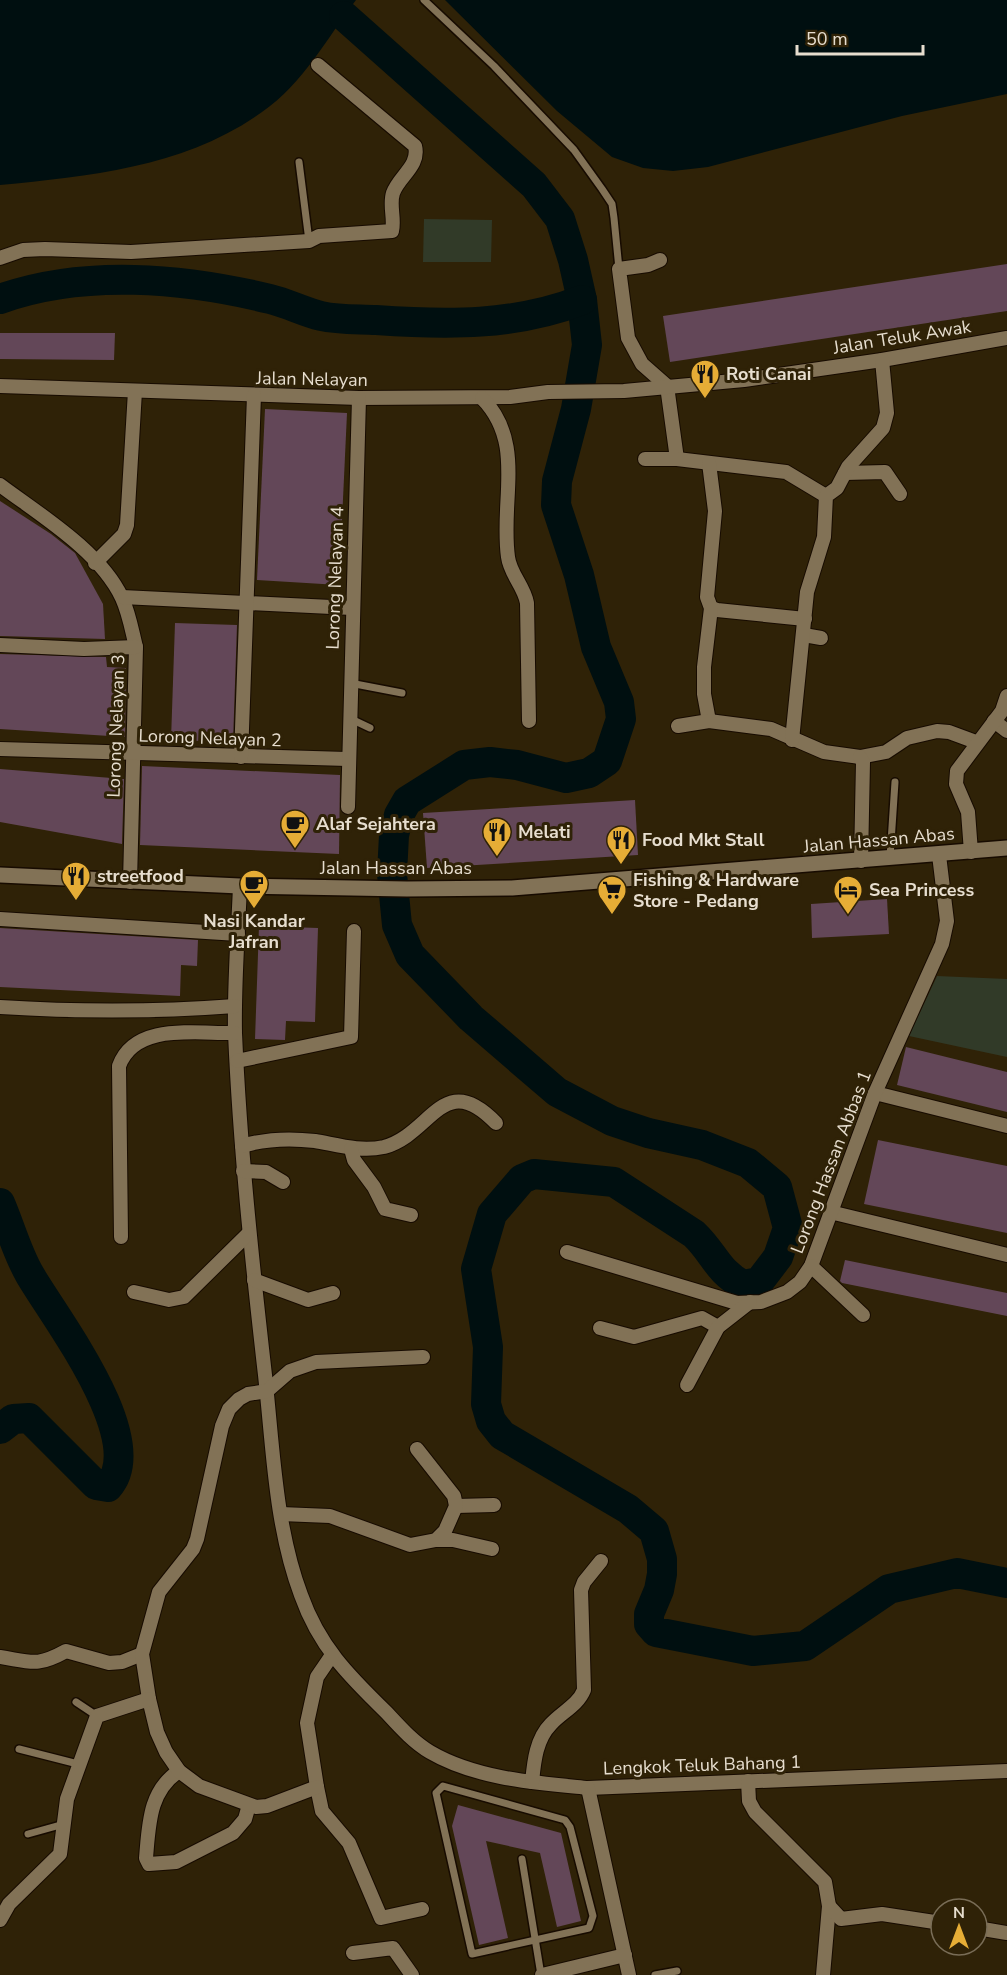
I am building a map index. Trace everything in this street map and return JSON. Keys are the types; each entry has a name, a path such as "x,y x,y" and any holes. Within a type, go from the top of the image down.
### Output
{"main road":[{"name":"Jalan Hassan Abas","path":"0,875 240,886 374,889 512,888 890,860 1007,848"}],"street":[{"path":"0,258 34,250 165,251 309,241 324,236 392,231 394,192 416,156 415,147 318,65"},
{"path":"660,260 648,265 619,269 628,338 642,364 667,386 677,459"},
{"name":"Jalan Teluk Awak","path":"624,391 744,380 882,360 1007,338"},
{"path":"826,496 837,488 845,473 884,428 886,421 882,360"},
{"name":"Jalan Nelayan","path":"0,386 359,398 482,398 548,392 624,391"},
{"path":"95,562 124,534 127,525 135,391"},
{"path":"241,757 254,395"},
{"name":"Lorong Nelayan 4","path":"348,807 359,398"},
{"path":"482,398 495,411 504,430 508,451 507,546 512,570 524,590 527,603 529,721"},
{"path":"645,459 677,459 786,472 826,496"},
{"path":"709,463 715,511 707,597 711,608 704,667 704,694 709,721"},
{"path":"845,473 885,472 900,494"},
{"name":"Lorong Nelayan 3","path":"0,485 60,529 95,562 122,597 136,647 130,882"},
{"path":"792,740 807,592 824,537 826,496"},
{"path":"122,597 352,608"},
{"path":"711,608 805,619"},
{"path":"804,635 821,638"},
{"path":"0,645 84,649 136,647"},
{"path":"971,852 968,812 957,791 957,771 976,742 1004,707 1007,696"},
{"path":"678,726 709,721 771,729 824,752 860,757 886,752 907,738 937,731 949,732 976,742"},
{"path":"994,722 1007,731"},
{"name":"Lorong Nelayan 2","path":"0,749 348,759"},
{"path":"860,757 863,762 861,861"},
{"name":"Lorong Hassan Abbas 1","path":"567,1252 730,1301 750,1302 770,1299 800,1282 811,1266 875,1093 942,944 947,921 939,855"},
{"name":"Lengkok Teluk Bahang 1","path":"240,886 235,1006 243,1171 248,1234 281,1514 300,1594 319,1635 332,1655 409,1736 429,1752 452,1762 532,1782 588,1788 1007,1771"},
{"path":"0,919 238,934"},
{"path":"237,1061 351,1037 354,931"},
{"path":"0,1007 157,1012 235,1006"},
{"path":"121,1237 119,1066 124,1054 132,1045 156,1035 236,1033"},
{"path":"875,1093 1007,1126"},
{"path":"242,1146 285,1139 351,1149 391,1145 418,1129 440,1106 453,1102 476,1106 496,1123"},
{"path":"351,1149 354,1160 374,1187 386,1209 411,1215"},
{"path":"243,1171 266,1172 283,1182"},
{"path":"830,1212 1007,1255"},
{"path":"134,1292 169,1300 184,1297 248,1234"},
{"path":"811,1266 863,1315"},
{"path":"254,1280 308,1300 333,1293"},
{"path":"687,1385 718,1327 750,1302"},
{"path":"600,1328 634,1337 702,1318 718,1327"},
{"path":"317,1787 267,1806 249,1805 232,1796 199,1786 179,1771 157,1732 148,1699 142,1654 159,1592 197,1539 225,1416 233,1404 243,1396 267,1391 290,1371 316,1362 423,1357"},
{"path":"417,1449 453,1493 456,1506 445,1531 436,1540"},
{"path":"456,1506 494,1505"},
{"path":"281,1514 330,1516 410,1545 436,1540 453,1540 492,1549"},
{"path":"532,1782 534,1762 542,1737 549,1725 579,1700 584,1690 581,1590 584,1582 601,1561"},
{"path":"0,1657 39,1663 66,1651 116,1663 142,1654"},
{"path":"332,1655 318,1674 307,1723 322,1811 349,1843 380,1917 383,1919 422,1909"},
{"path":"0,1920 9,1904 60,1854 67,1799 97,1716 148,1699"},
{"path":"179,1771 162,1785 153,1807 146,1858 148,1864 176,1862 233,1833 245,1818 249,1805"},
{"path":"748,1781 751,1806 825,1882 829,1906 823,1975"},
{"path":"588,1788 629,1975"},
{"path":"829,1906 841,1919 882,1914 929,1921"},
{"path":"989,1930 1007,1933"},
{"path":"353,1953 393,1948 412,1975"},
{"path":"542,1975 625,1955"}],"lane":[{"path":"424,0 494,66 574,150 612,204 619,269"},
{"path":"299,162 309,241"},
{"path":"350,683 402,693"},
{"path":"349,718 370,728"},
{"path":"890,860 895,782"},
{"path":"76,1702 97,1716"},
{"path":"19,1749 78,1764"},
{"path":"439,1787 560,1817 568,1823 593,1921 589,1928 536,1941 474,1955 470,1952 435,1793 439,1787"},
{"path":"28,1834 64,1824"},
{"path":"522,1860 542,1975"},
{"path":"655,1975 677,1971"}],"green space":[{"path":"424,219 492,220 491,262 423,262"},
{"path":"937,976 1007,979 1007,1057 909,1036"}],"shaded area":[{"path":"0,0 356,0 314,60 290,88 277,101 232,131 169,157 136,166 68,178 0,185"},
{"path":"445,0 1007,0 1007,94 902,116 708,167 673,171 643,168 612,157 557,111"}],"building":[{"path":"1007,264 1007,311 670,362 663,316"},
{"path":"0,333 115,333 114,360 0,359"},
{"path":"265,409 347,413 339,585 257,580"},
{"path":"0,501 51,534 75,553 103,604 105,639 0,636"},
{"path":"175,623 237,625 233,742 171,740"},
{"path":"0,654 106,657 107,667 126,668 125,737 0,729"},
{"path":"142,766 340,775 339,854 140,845"},
{"path":"0,769 124,779 122,844 0,822"},
{"path":"635,800 638,855 427,868 423,813"},
{"path":"887,899 889,934 812,938 811,904"},
{"path":"259,926 318,928 315,1022 286,1021 285,1040 255,1039"},
{"path":"0,928 198,940 197,966 181,965 180,996 0,987"},
{"path":"906,1047 1007,1072 1007,1112 897,1085"},
{"path":"878,1140 1007,1166 1007,1233 864,1204"},
{"path":"845,1260 1007,1293 1007,1316 842,1283 840,1281"},
{"path":"458,1805 561,1833 581,1921 557,1927 540,1853 486,1841 508,1938 479,1945 452,1826"}],"waterway":[{"path":"344,16 534,185 560,219 582,300 587,345 576,409 557,481 556,505 579,575 596,647 619,702 621,719 607,761 589,773 566,778 517,765 490,762 464,765 407,801 399,815 394,835 392,874 397,925 410,955 471,1018 557,1092 612,1121 648,1133 702,1145 748,1163 777,1187 788,1228 778,1257 759,1282 743,1285 721,1268 694,1234 614,1182 534,1174 522,1179 492,1214 476,1269 488,1347 486,1404 491,1421 502,1435 628,1509 654,1531 662,1559 659,1590 649,1614 649,1624 656,1632 753,1651 805,1646 889,1589 957,1573 1007,1583"},
{"path":"0,299 66,283 134,280 169,282 237,292 328,317 429,323 506,319 557,309 582,300"},
{"path":"0,1203 25,1267 77,1349 108,1411 117,1440 118,1466 108,1487 96,1485 29,1418 13,1419 0,1429"}],"place":[{"name":"Roti Canai","path":"705,400"},
{"name":"Alaf Sejahtera","path":"295,850"},
{"name":"Melati","path":"497,858"},
{"name":"Food Mkt Stall","path":"621,866"},
{"name":"streetfood","path":"76,902"},
{"name":"Nasi Kandar Jafran","path":"254,910"},
{"name":"Fishing & Hardware Store - Pedang","path":"612,916"},
{"name":"Sea Princess","path":"848,916"}]}
